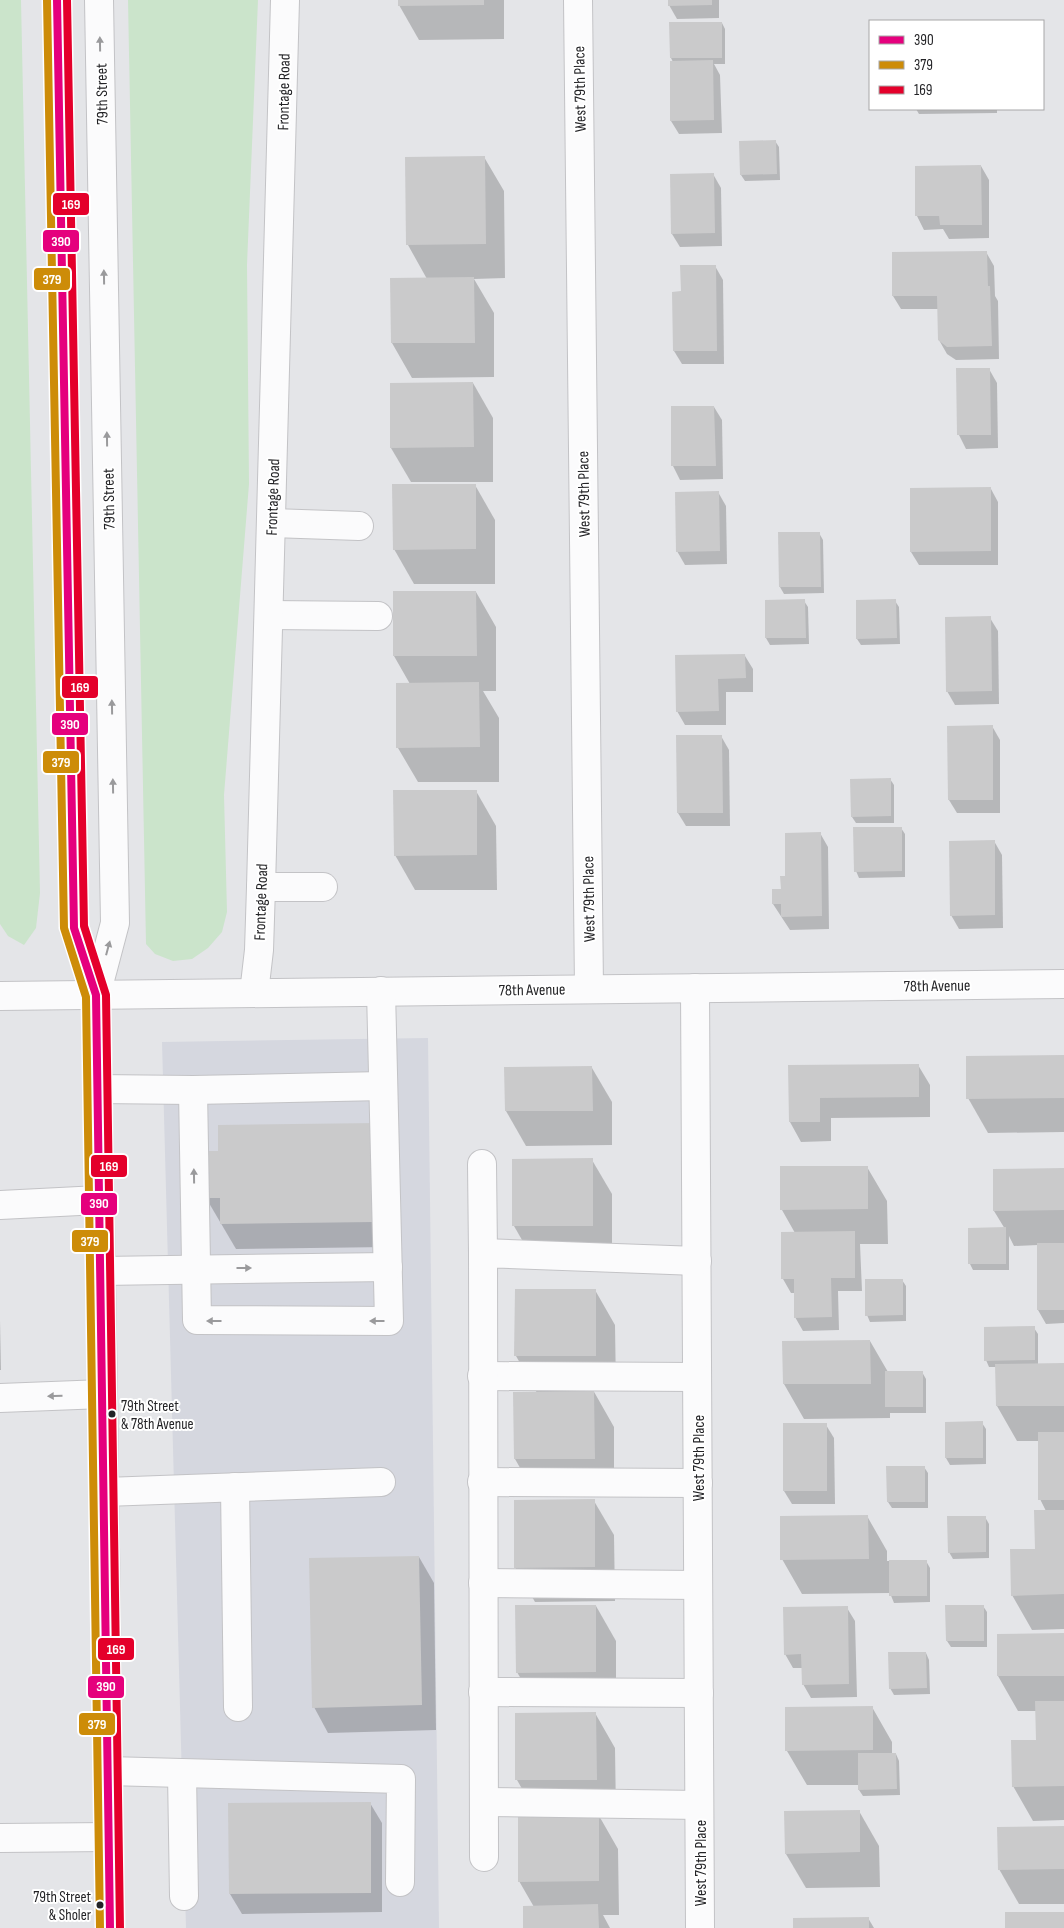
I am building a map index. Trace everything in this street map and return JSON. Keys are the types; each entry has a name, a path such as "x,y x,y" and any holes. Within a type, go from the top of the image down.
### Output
{"street":[{"name":"79th Street","path":"57,0 74,928 96,995"},
{"name":"79th Street","path":"99,0 115,923 96,995 104,1394 110,1928"},
{"name":"Frontage Road","path":"254,993 259,950 261,887 285,0"},
{"name":"West 79th Place","path":"578,0 589,988"},
{"path":"272,523 360,526"},
{"path":"269,615 378,616"},
{"path":"261,887 323,887"},
{"name":"78th Avenue","path":"0,995 1064,984"},
{"name":"West 79th Place","path":"695,988 700,1928"},
{"path":"193,1090 197,1320 389,1321 381,991"},
{"path":"97,1089 193,1090 383,1086"},
{"path":"482,1164 484,1857"},
{"path":"0,1205 99,1200"},
{"path":"483,1253 697,1260"},
{"path":"101,1271 195,1268 388,1267"},
{"path":"482,1376 698,1377"},
{"path":"0,1398 104,1394"},
{"path":"104,1492 381,1482"},
{"path":"482,1482 698,1483"},
{"path":"235,1487 238,1707"},
{"path":"483,1583 698,1585"},
{"path":"483,1692 699,1693"},
{"path":"108,1771 401,1779 400,1882"},
{"path":"182,1774 184,1896"},
{"path":"484,1802 699,1805"},
{"path":"0,1838 109,1837"}],"shaded area":[{"path":"428,1038 439,1928 186,1928 162,1042"}],"green space":[{"path":"0,0 21,0 40,893 36,928 24,945 8,936 0,924"},
{"path":"128,0 258,0 247,265 249,484 224,795 227,912 222,932 208,948 192,959 173,961 155,954 146,944"}],"building":[{"path":"398,0 484,0 484,5 398,6"},
{"path":"668,0 712,0 712,5 668,6"},
{"path":"669,22 722,22 722,58 670,58"},
{"path":"713,60 714,120 670,121 670,61"},
{"path":"776,140 777,174 740,175 739,141"},
{"path":"485,156 486,244 406,245 405,157"},
{"path":"981,165 982,225 940,225 939,216 915,216 915,166"},
{"path":"714,173 715,233 671,234 670,174"},
{"path":"987,251 992,346 947,347 938,340 937,296 892,296 892,252"},
{"path":"680,265 716,265 717,351 673,351 672,292 681,291"},
{"path":"474,277 475,343 391,343 390,278"},
{"path":"956,368 990,368 991,435 957,435"},
{"path":"473,382 474,447 390,448 390,383"},
{"path":"671,406 714,406 716,466 671,466"},
{"path":"392,484 476,484 476,549 393,550"},
{"path":"991,487 991,551 910,552 910,488"},
{"path":"719,491 720,551 676,552 675,492"},
{"path":"778,532 820,532 821,587 779,587"},
{"path":"393,591 476,591 477,656 393,656"},
{"path":"805,599 806,638 765,638 765,600"},
{"path":"896,599 897,638 856,639 856,600"},
{"path":"991,616 992,691 946,692 945,617"},
{"path":"745,654 746,678 718,679 719,711 676,712 675,655"},
{"path":"479,682 480,747 396,748 396,683"},
{"path":"993,725 993,800 948,800 947,726"},
{"path":"676,735 722,735 723,813 677,813"},
{"path":"891,778 891,816 851,817 850,779"},
{"path":"393,790 477,790 477,855 394,856"},
{"path":"853,827 902,827 902,871 854,872"},
{"path":"821,832 822,916 781,917 781,904 772,904 772,889 781,889 780,876 785,876 785,833"},
{"path":"995,840 995,915 950,916 949,841"},
{"path":"1064,1055 1064,1098 966,1099 966,1056"},
{"path":"919,1064 919,1097 820,1098 820,1122 789,1122 788,1065"},
{"path":"592,1066 593,1111 505,1111 504,1067"},
{"path":"377,1123 374,1222 220,1224 220,1198 205,1198 204,1151 218,1151 218,1125"},
{"path":"593,1158 593,1226 512,1226 512,1159"},
{"path":"780,1166 868,1166 868,1209 780,1210"},
{"path":"1064,1168 1064,1210 993,1211 993,1169"},
{"path":"1006,1227 1006,1264 968,1264 968,1228"},
{"path":"855,1231 855,1278 831,1278 832,1317 794,1318 794,1279 781,1279 781,1232"},
{"path":"1037,1243 1064,1243 1064,1310 1037,1310"},
{"path":"865,1279 903,1279 903,1315 865,1316"},
{"path":"515,1289 596,1289 596,1356 514,1356"},
{"path":"1035,1326 1035,1360 984,1361 984,1327"},
{"path":"870,1340 871,1384 783,1384 782,1341"},
{"path":"1064,1363 1064,1406 996,1406 995,1364"},
{"path":"885,1371 923,1371 923,1407 885,1407"},
{"path":"594,1391 595,1459 514,1459 513,1392"},
{"path":"983,1421 983,1458 945,1458 945,1422"},
{"path":"783,1423 827,1423 827,1491 783,1491"},
{"path":"1038,1432 1064,1432 1064,1500 1038,1500"},
{"path":"886,1466 925,1466 925,1502 887,1502"},
{"path":"595,1499 595,1567 514,1568 514,1500"},
{"path":"1034,1510 1064,1510 1064,1594 1011,1596 1010,1549 1035,1549"},
{"path":"868,1515 869,1559 780,1560 780,1516"},
{"path":"947,1516 986,1516 986,1552 948,1553"},
{"path":"419,1556 422,1705 312,1708 309,1558"},
{"path":"889,1560 927,1560 927,1596 889,1596"},
{"path":"515,1605 596,1605 596,1672 516,1673"},
{"path":"945,1605 984,1605 984,1641 946,1641"},
{"path":"848,1606 849,1684 802,1685 801,1654 784,1655 783,1607"},
{"path":"1064,1633 1064,1676 997,1676 997,1634"},
{"path":"888,1652 926,1652 927,1688 889,1689"},
{"path":"1035,1701 1064,1701 1064,1786 1012,1787 1011,1740 1036,1740"},
{"path":"873,1706 873,1750 785,1751 785,1707"},
{"path":"596,1712 597,1780 515,1780 515,1713"},
{"path":"858,1753 896,1753 897,1789 858,1790"},
{"path":"371,1802 371,1893 229,1894 228,1803"},
{"path":"860,1810 860,1852 785,1854 784,1811"},
{"path":"599,1813 599,1881 518,1882 518,1814"},
{"path":"1064,1826 1064,1869 998,1870 997,1827"},
{"path":"598,1904 599,1928 523,1928 523,1906"},
{"path":"1005,1912 1064,1912 1064,1928 1005,1928"},
{"path":"869,1917 869,1928 793,1928 793,1918"}],"transit line":[{"name":"379","path":"47,0 64,928 86,997 100,1928"},
{"name":"390","path":"57,0 74,928 96,995 110,1928"},
{"name":"169","path":"67,0 84,926 106,995 120,1928"}],"place":[{"name":"79th Street & 78th Avenue","path":"112,1414"},
{"name":"79th Street & Sholer","path":"100,1905"}]}
